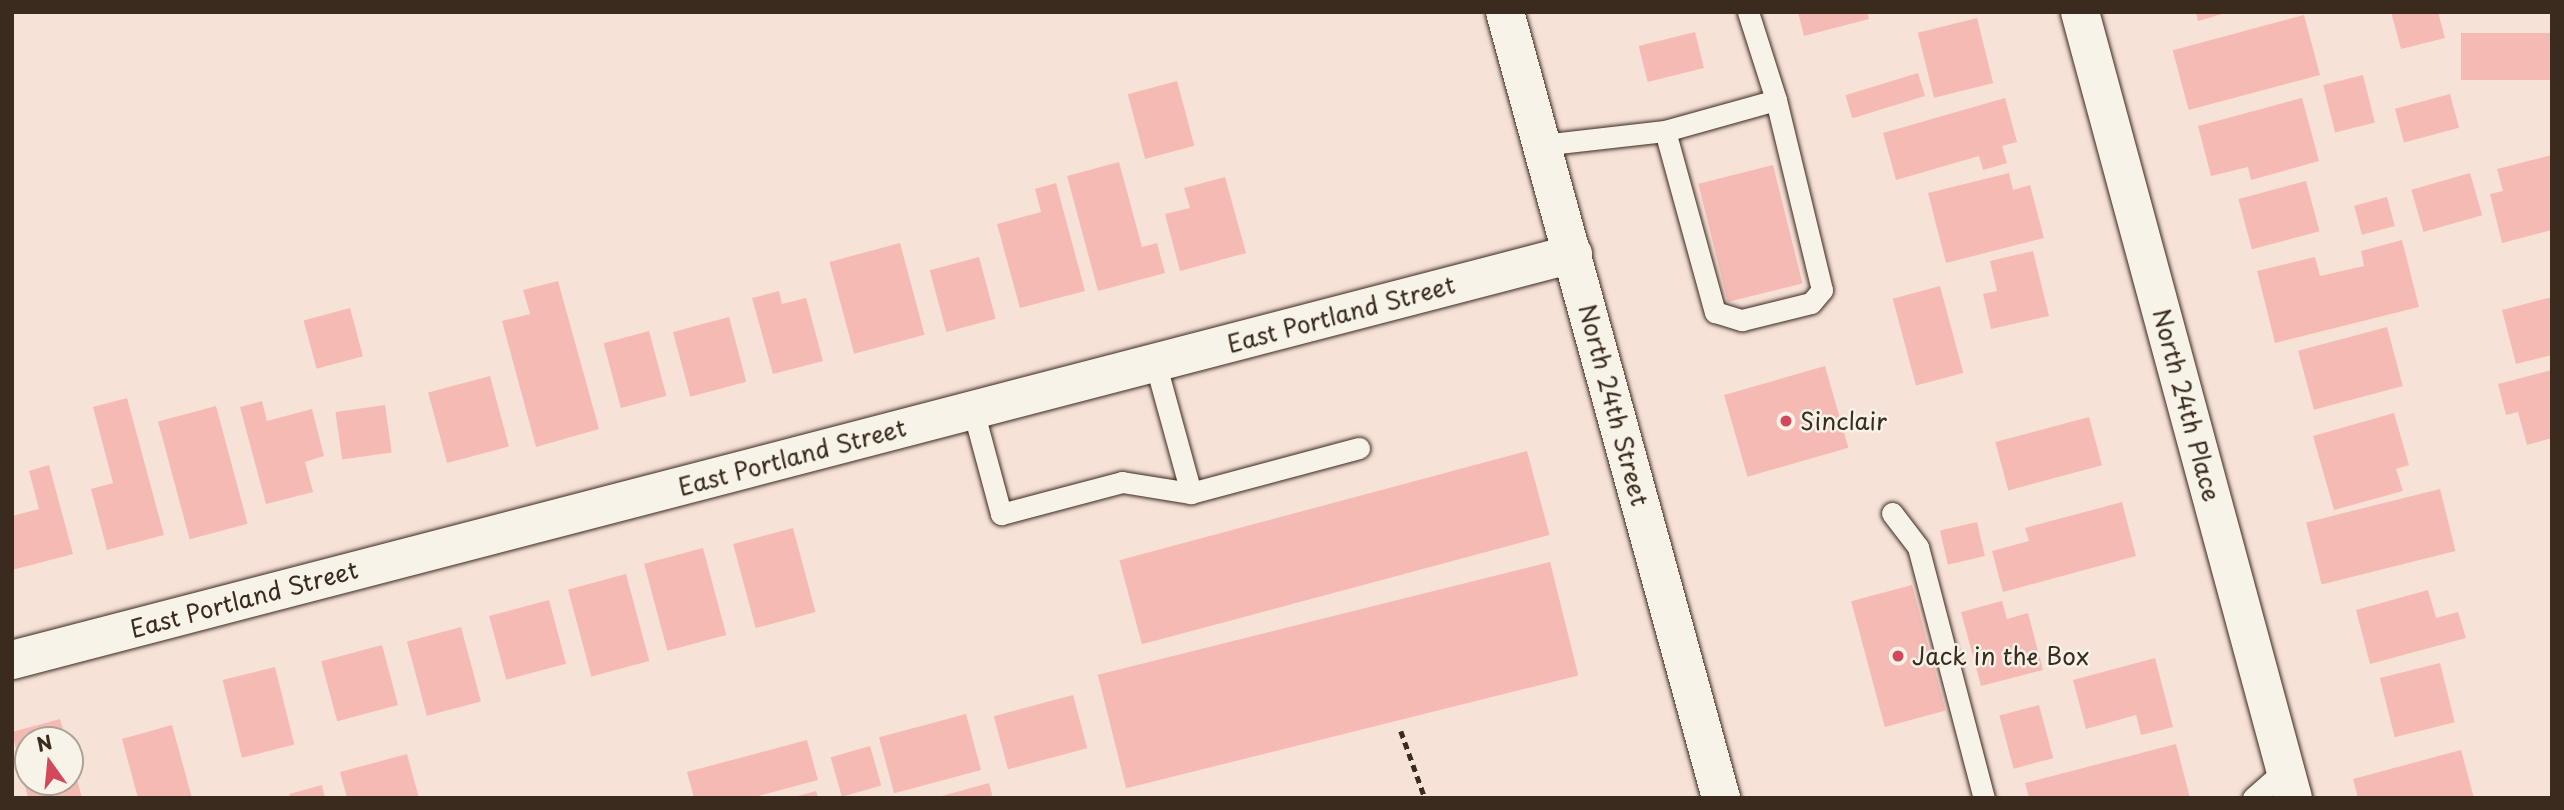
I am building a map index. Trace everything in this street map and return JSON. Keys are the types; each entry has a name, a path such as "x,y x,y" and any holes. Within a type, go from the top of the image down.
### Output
{"street":[{"name":"North 24th Street","path":"1505,12 1721,798"},
{"name":"North 24th Place","path":"2080,12 2290,783"},
{"name":"East Portland Street","path":"12,660 1573,254"}],"lane":[{"path":"1665,131 1715,312 1742,320 1811,303 1822,290 1776,100 1748,12"},
{"path":"1542,145 1665,131 1776,100"},
{"path":"1155,362 1191,493"},
{"path":"973,410 1002,514 1122,482 1191,493 1359,448"},
{"path":"1892,513 1918,547 1984,798"},
{"path":"2253,798 2290,783"}],"path":[{"path":"1401,731 1425,798"}],"building":[{"path":"1798,12 1867,12 1869,19 1804,36"},
{"path":"2196,12 2226,12 2226,13 2198,21"},
{"path":"2391,12 2438,12 2445,38 2401,49"},
{"path":"2304,15 2320,75 2189,110 2173,50"},
{"path":"1977,18 1993,83 1934,98 1918,33"},
{"path":"1695,32 1704,68 1648,82 1639,46"},
{"path":"2461,33 2552,33 2552,80 2461,80"},
{"path":"1918,73 1925,96 1852,118 1845,95"},
{"path":"2363,75 2375,123 2335,132 2323,85"},
{"path":"1177,81 1194,146 1145,159 1128,94"},
{"path":"2450,94 2459,128 2404,143 2395,109"},
{"path":"2005,98 2017,142 2002,146 2007,163 1983,170 1979,156 1896,180 1883,133"},
{"path":"2302,98 2319,161 2251,180 2248,167 2211,176 2198,126"},
{"path":"2552,155 2552,230 2502,243 2490,194 2503,191 2497,169"},
{"path":"1119,162 1142,247 1157,243 1165,273 1098,291 1067,176"},
{"path":"1773,165 1803,283 1728,302 1698,184"},
{"path":"2009,173 2013,190 2030,185 2044,238 1946,263 1928,193"},
{"path":"2470,173 2482,215 2423,232 2411,190"},
{"path":"1225,177 1246,253 1180,271 1165,214 1190,208 1184,188"},
{"path":"2306,181 2319,231 2252,249 2238,199"},
{"path":"1056,183 1085,291 1020,308 997,224 1041,212 1035,189"},
{"path":"2387,197 2395,226 2362,235 2354,206"},
{"path":"2402,240 2419,307 2275,343 2257,271 2315,257 2320,276 2364,266 2361,251"},
{"path":"900,243 925,335 854,354 829,262"},
{"path":"2033,251 2049,316 1991,329 1983,294 1997,291 1990,261"},
{"path":"979,257 996,319 946,332 930,270"},
{"path":"558,281 599,429 536,447 502,321 530,314 523,290"},
{"path":"1940,286 1963,373 1916,386 1893,299"},
{"path":"779,291 782,304 806,298 823,361 773,374 752,298"},
{"path":"2552,297 2552,355 2516,364 2502,310"},
{"path":"350,308 363,356 317,369 304,320"},
{"path":"729,317 746,382 690,397 673,332"},
{"path":"2387,327 2403,386 2314,410 2298,351"},
{"path":"649,331 666,396 621,408 604,343"},
{"name":"Sinclair","path":"1825,366 1848,448 1747,477 1724,395"},
{"path":"2552,370 2552,438 2527,445 2518,412 2506,415 2498,384"},
{"path":"490,376 509,447 447,463 428,393"},
{"path":"127,398 164,535 107,550 91,489 113,483 93,407"},
{"path":"262,401 267,421 312,409 324,456 305,462 313,492 266,504 240,407"},
{"path":"385,405 392,453 342,459 335,412"},
{"path":"216,406 248,524 190,539 158,422"},
{"path":"2394,413 2409,465 2396,469 2403,491 2334,510 2313,436"},
{"path":"2089,417 2102,465 2008,490 1995,442"},
{"path":"1527,451 1550,535 1142,644 1119,560"},
{"path":"49,465 73,554 12,570 12,516 39,509 29,471"},
{"path":"2440,489 2455,551 2322,584 2306,522"},
{"path":"2122,502 2136,556 2003,592 1992,551 2029,541 2025,528"},
{"path":"1977,522 1985,556 1948,565 1940,531"},
{"path":"793,528 816,612 756,628 733,544"},
{"path":"703,548 726,635 667,651 644,564"},
{"path":"1550,562 1578,676 1126,788 1098,675"},
{"path":"626,574 649,661 591,676 568,590"},
{"name":"Jack in the Box","path":"1912,585 1946,711 1885,727 1851,601"},
{"path":"2428,590 2436,618 2458,612 2466,638 2370,664 2356,610"},
{"path":"549,600 566,664 506,680 489,616"},
{"path":"2002,601 2007,619 2028,613 2043,670 1981,686 1961,612"},
{"path":"461,627 481,701 427,716 407,641"},
{"path":"382,645 398,705 337,721 321,661"},
{"path":"2155,658 2173,727 2141,735 2136,715 2086,729 2073,680"},
{"path":"2440,663 2455,722 2395,737 2380,678"},
{"path":"275,667 294,745 242,758 223,680"},
{"path":"1073,695 1087,748 1008,769 994,716"},
{"path":"2039,705 2053,758 2014,769 1999,716"},
{"path":"966,714 981,770 894,793 879,737"},
{"path":"60,719 62,726 34,726"},
{"path":"172,725 192,798 138,798 122,739"},
{"path":"807,740 818,780 751,798 694,798 687,772"},
{"path":"2176,744 2190,798 2029,798 2025,783"},
{"path":"870,746 881,785 842,797 831,757"},
{"path":"2461,750 2474,798 2358,798 2353,779"},
{"path":"407,754 419,798 347,798 340,772"},
{"path":"989,783 993,798 938,798 938,797"},
{"path":"322,785 325,798 290,798 289,794"},
{"path":"816,791 818,798 794,798 794,797"},
{"path":"28,796 82,798 28,798"}],"place":[{"name":"Sinclair","path":"1786,421"},
{"name":"Jack in the Box","path":"1898,656"}]}
